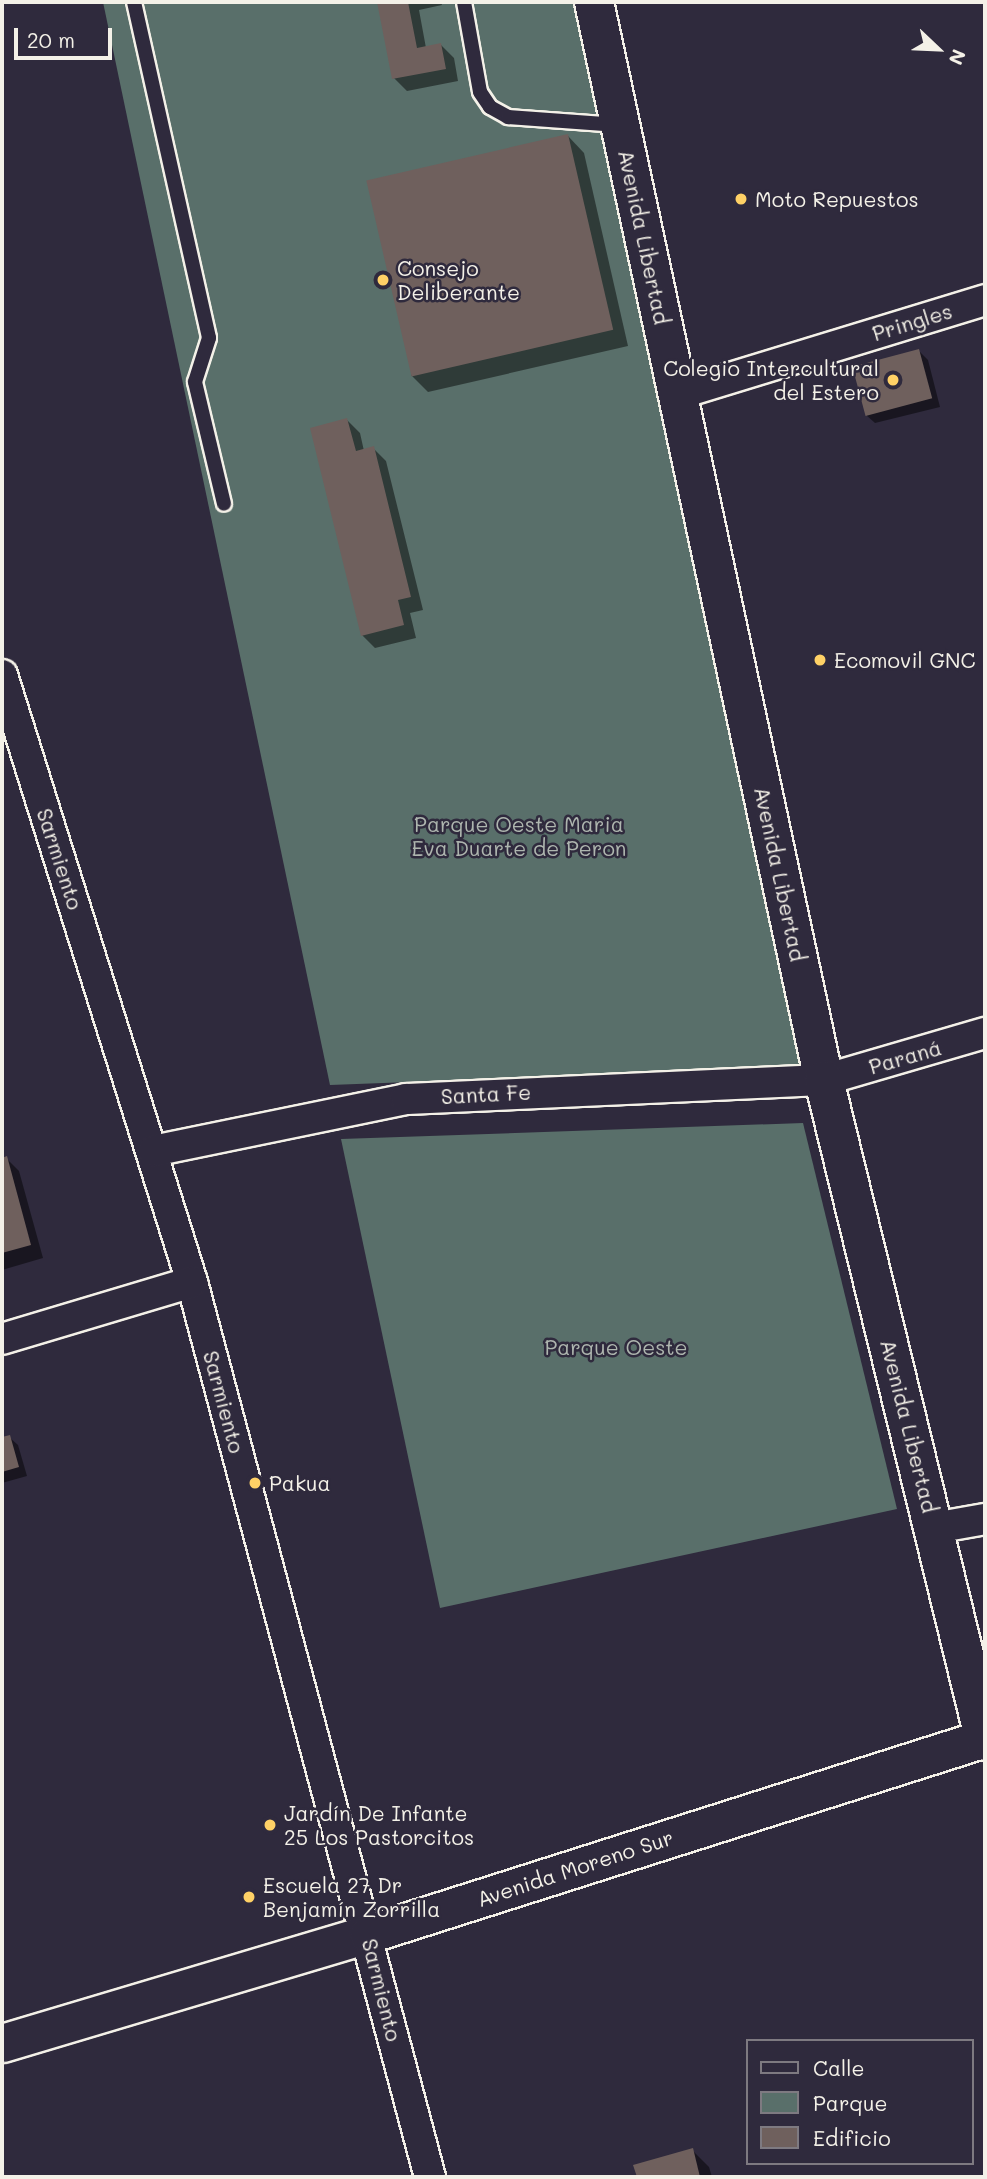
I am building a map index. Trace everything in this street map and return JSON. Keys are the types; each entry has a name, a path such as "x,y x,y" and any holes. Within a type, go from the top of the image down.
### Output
{"main road":[{"name":"Avenida Libertad","path":"594,2 824,1080 985,1739"}],"street":[{"name":"Pringles","path":"678,394 985,300"},
{"name":"Sarmiento","path":"2,675 192,1282 368,1934 430,2177"},
{"name":"Paraná","path":"824,1080 985,1033"},
{"name":"Santa Fe","path":"153,1151 406,1098 824,1080"},
{"path":"2,1339 192,1282"},
{"path":"934,1528 985,1518"},
{"name":"Avenida Moreno Sur","path":"2,2043 368,1934 985,1739"}],"lane":[{"path":"134,2 209,338 195,382 224,504"},
{"path":"464,2 480,92 490,107 508,117 620,125"}],"green space":[{"name":"Parque Oeste Maria Eva Duarte de Peron","path":"103,2 581,2 810,1067 330,1085"},
{"name":"Parque Oeste","path":"803,1123 897,1509 440,1608 341,1139"}],"building":[{"path":"377,2 408,2 417,48 441,43 446,69 392,79"},
{"path":"568,134 613,330 412,376 366,181"},
{"path":"919,349 932,398 866,416 852,367"},
{"path":"347,418 356,451 374,446 411,597 398,600 404,625 361,636 310,428"},
{"path":"7,1156 31,1245 2,1253 2,1158"},
{"path":"10,1435 19,1467 2,1472 2,1437"},
{"path":"693,2148 700,2177 637,2177 633,2165"}],"place":[{"name":"Moto Repuestos","path":"741,199"},
{"name":"Consejo Deliberante","path":"383,280"},
{"name":"Colegio Intercultural del Estero","path":"893,380"},
{"name":"Ecomovil GNC","path":"820,660"},
{"name":"Pakua","path":"255,1483"},
{"name":"Jardín De Infante 25 Los Pastorcitos","path":"270,1825"},
{"name":"Escuela 27 Dr Benjamín Zorrilla","path":"249,1897"}]}
